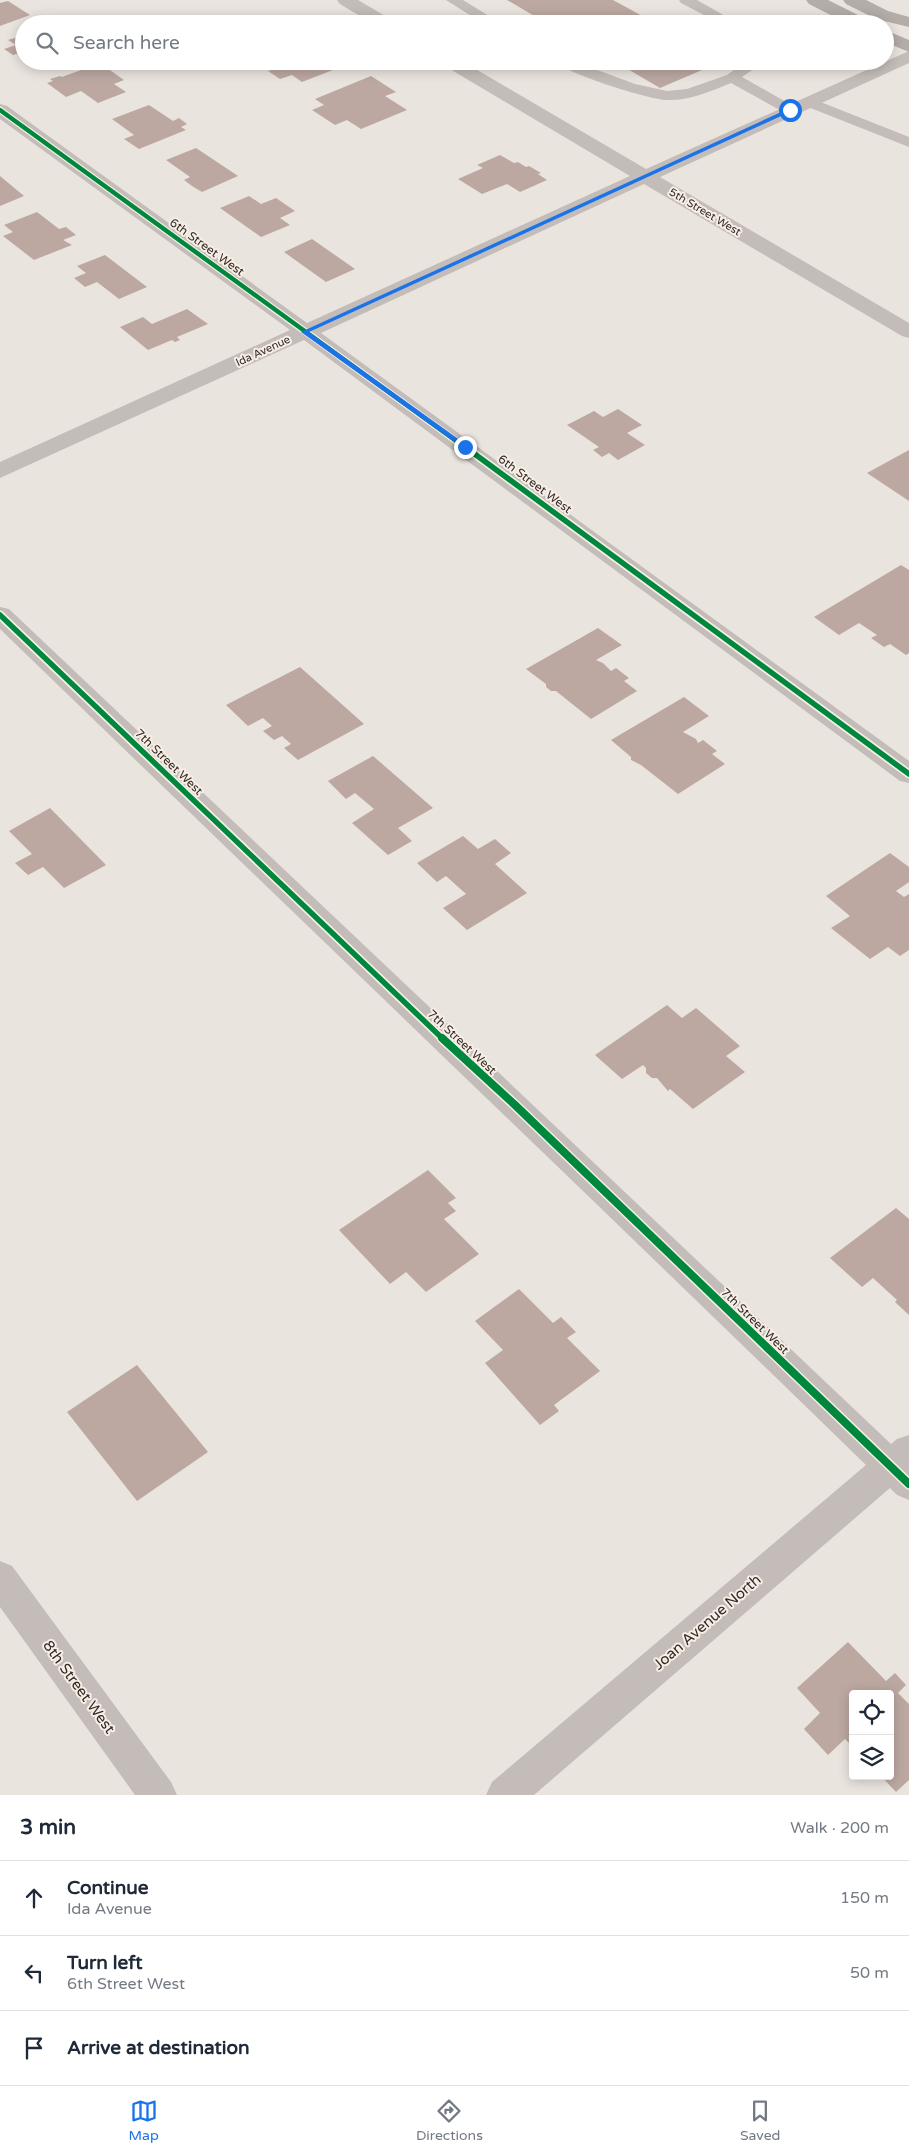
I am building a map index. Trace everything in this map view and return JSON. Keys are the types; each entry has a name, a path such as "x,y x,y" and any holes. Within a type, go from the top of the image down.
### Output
{"main road":[{"path":"815,0 844,15"},
{"path":"852,0 882,15"},
{"path":"894,18 909,22"},
{"path":"894,40 909,47"}],"street":[{"path":"346,0 371,15"},
{"name":"Ida Avenue","path":"894,63 909,56"},
{"name":"5th Street West","path":"465,70 909,332"},
{"name":"Ida Avenue","path":"0,471 878,70"},
{"name":"6th Street West","path":"0,110 465,447 909,774"},
{"name":"7th Street West","path":"0,615 416,1014 903,1467"},
{"name":"Joan Avenue North","path":"506,1795 903,1467"},
{"name":"8th Street West","path":"0,1578 158,1795"}],"lane":[{"path":"453,0 479,15"},
{"path":"686,0 715,15"},
{"path":"580,70 667,96 690,93 732,78 741,70"},
{"path":"732,78 799,106 909,142"}],"building":[{"path":"507,0 613,0 640,15 533,15"},
{"path":"8,1 30,15 15,15 15,20 0,26 0,3"},
{"path":"15,38 15,44 8,40"},
{"path":"15,45 15,54 13,55 4,49"},
{"path":"81,70 110,70 124,80 114,84 126,92 98,103 81,91 66,97 47,83 53,81 50,79"},
{"path":"333,70 302,82 292,75 280,79 268,71"},
{"path":"629,70 702,70 660,88"},
{"path":"371,76 396,92 385,96 407,110 361,129 347,120 335,125 312,110 324,105 315,99"},
{"path":"149,105 173,121 179,118 187,124 181,127 186,130 139,149 124,139 134,135 112,119"},
{"path":"196,148 238,176 202,192 192,186 184,180 190,177 166,160"},
{"path":"500,155 514,163 518,162 526,167 529,166 541,173 538,174 547,180 520,192 507,184 482,194 458,179 483,168 477,165"},
{"path":"0,176 24,196 0,206"},
{"path":"249,196 261,204 276,198 295,211 280,218 290,225 261,237 220,208"},
{"path":"37,212 59,229 66,227 76,235 63,240 72,245 34,260 3,236 13,232 4,225"},
{"path":"312,239 355,269 326,282 284,252"},
{"path":"105,255 147,287 119,299 97,282 85,287 74,278 86,273 77,266"},
{"path":"187,309 208,324 177,337 180,340 175,342 172,340 148,350 120,327 143,317 152,324"},
{"path":"618,409 642,425 627,433 645,445 618,460 609,453 602,457 593,450 599,447 567,425 594,411 603,417"},
{"path":"909,450 909,501 867,473"},
{"path":"901,565 909,570 909,653 906,655 890,644 884,647 871,638 877,635 859,623 839,635 814,617"},
{"path":"598,628 622,645 596,660 603,663 611,671 616,668 629,678 624,681 637,691 591,719 556,691 551,691 546,687 546,684 526,669"},
{"path":"300,667 364,724 298,760 284,748 291,744 282,736 274,740 263,731 272,726 263,718 248,726 226,705"},
{"path":"684,697 709,716 683,732 696,739 698,743 703,740 717,751 712,754 725,764 678,794 641,765 631,760 631,757 611,740"},
{"path":"373,756 433,808 398,828 412,841 388,855 352,823 374,809 355,793 346,799 328,781"},
{"path":"50,808 106,865 64,888 43,867 28,875 15,863 32,854 9,831"},
{"path":"463,836 478,849 495,839 511,853 495,864 527,893 467,930 443,908 466,894 446,876 437,882 417,863"},
{"path":"890,853 909,867 909,882 896,891 904,897 909,894 909,950 900,956 888,947 870,959 831,928 850,916 826,896"},
{"path":"667,1005 682,1018 696,1008 740,1046 726,1056 745,1072 693,1109 670,1089 668,1091 657,1078 652,1078 646,1073 646,1068 643,1065 622,1079 595,1055"},
{"path":"428,1170 456,1198 448,1203 456,1211 444,1219 479,1254 426,1292 406,1272 390,1284 339,1230"},
{"path":"896,1208 909,1219 909,1315 895,1302 897,1300 873,1278 862,1287 830,1258"},
{"path":"519,1289 553,1323 561,1317 576,1332 567,1338 600,1371 554,1405 559,1411 540,1425 485,1363 503,1350 475,1321"},
{"path":"137,1365 208,1452 137,1501 67,1412"},
{"path":"848,1642 886,1681 895,1673 906,1685 898,1693 909,1704 909,1780 896,1792 885,1780 894,1780 894,1690 849,1690 849,1743 845,1739 828,1755 804,1729 820,1713 797,1688"}],"cycle path":[{"path":"0,110 465,447 909,774"},
{"path":"0,615 416,1014 515,1105 909,1484"}],"route":[{"path":"465,447 304,332 790,110"}]}
